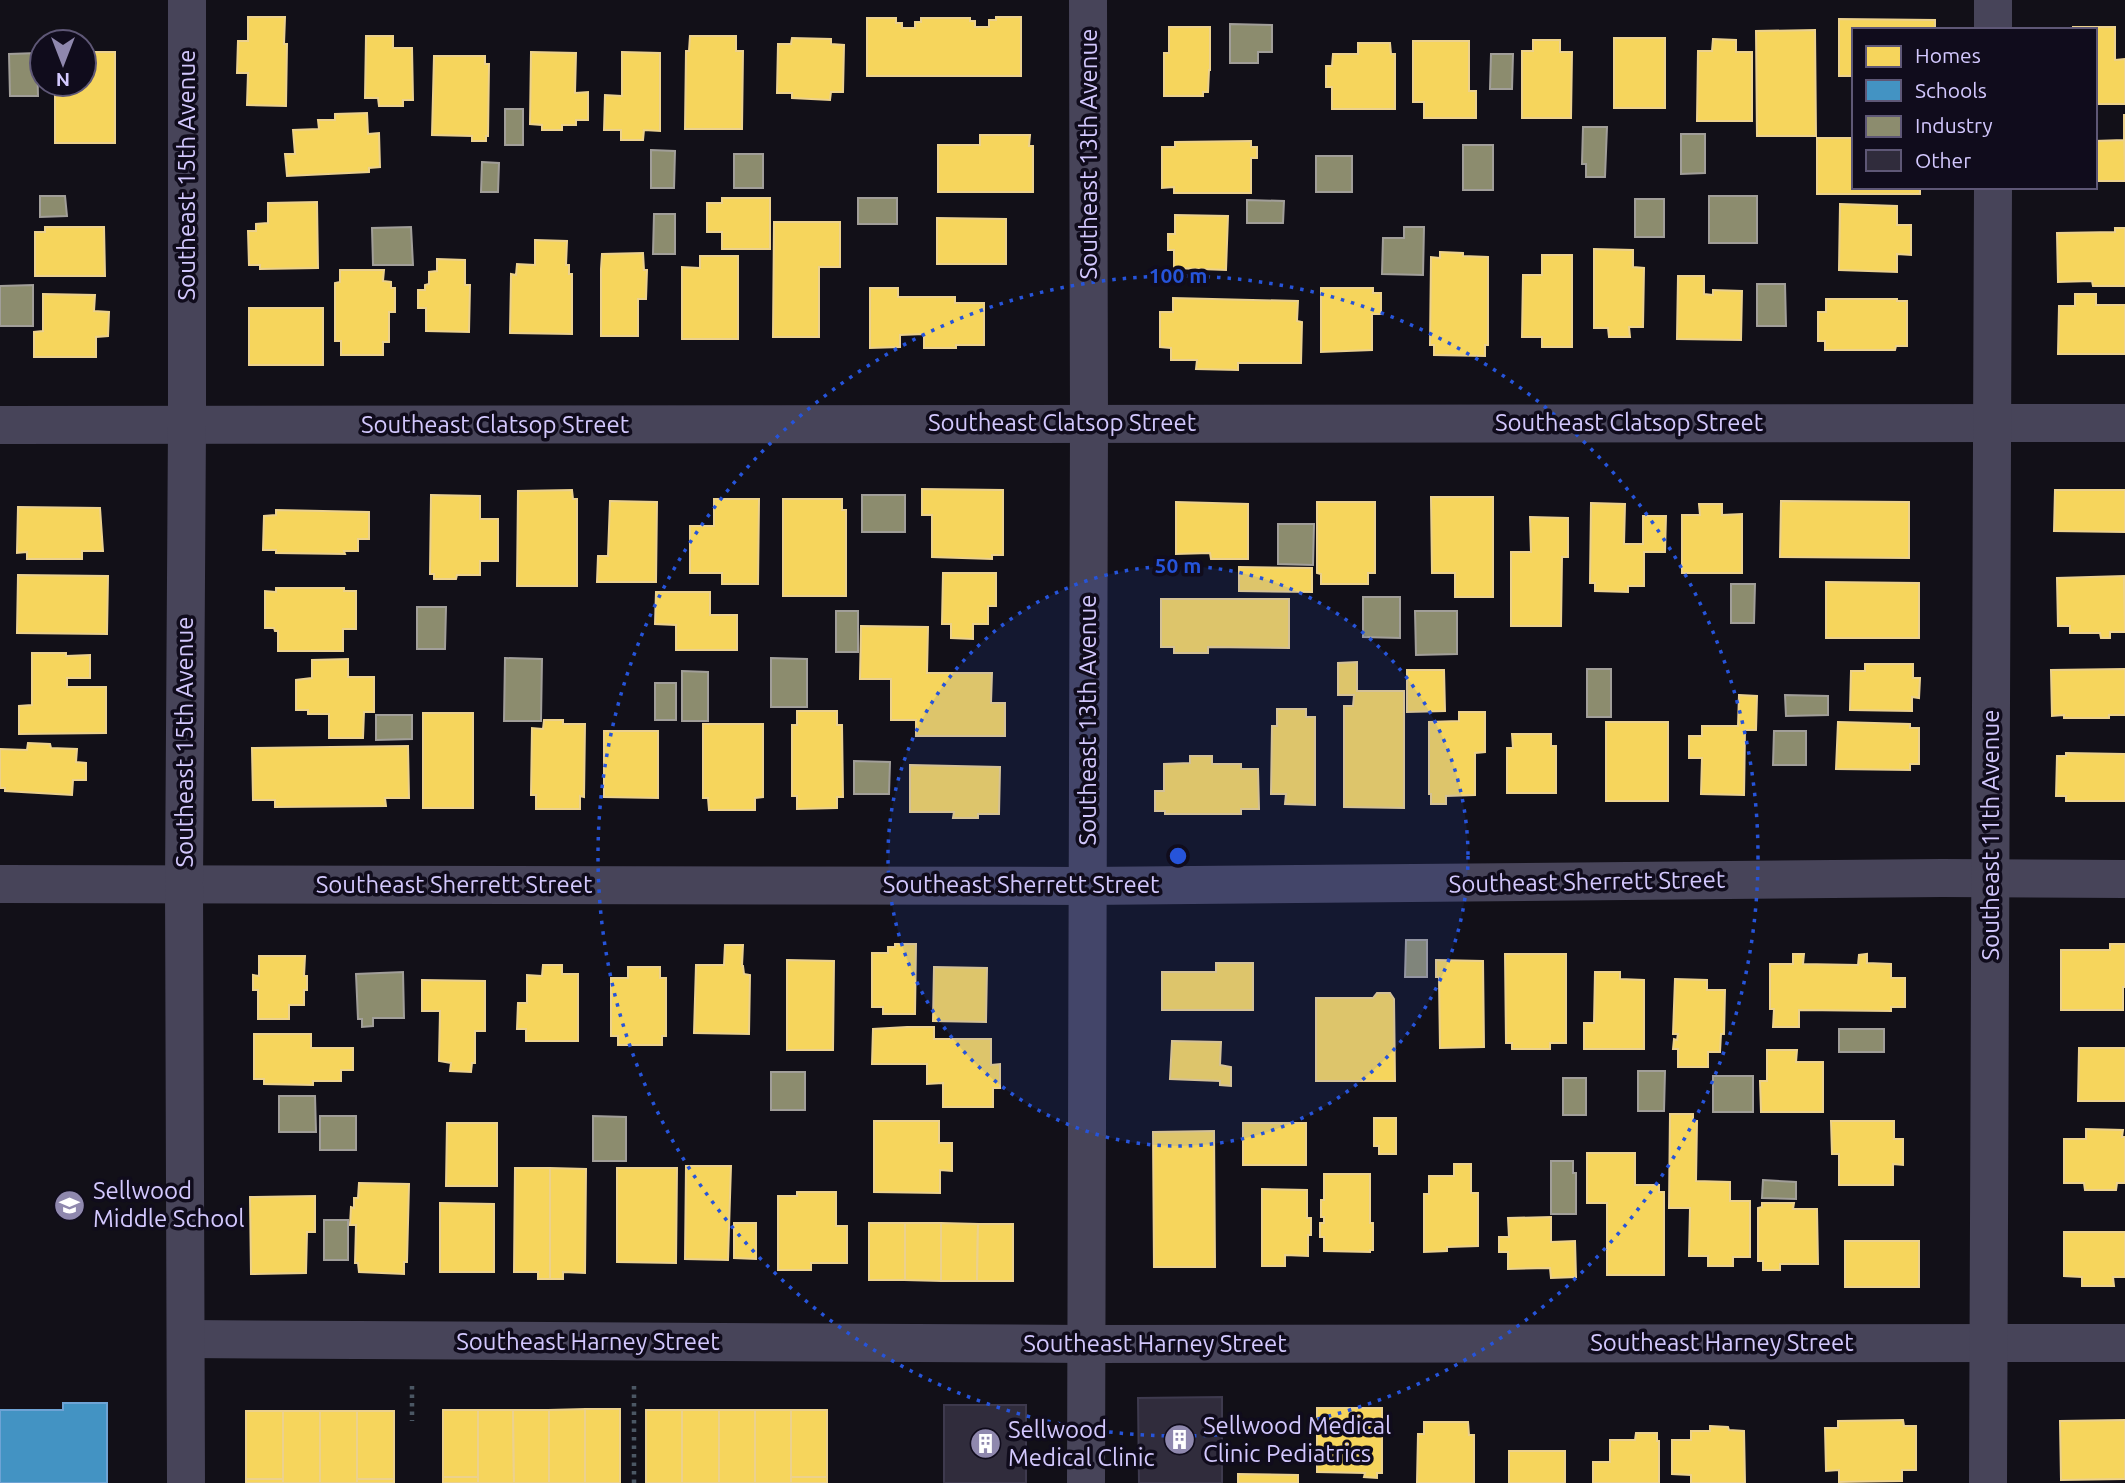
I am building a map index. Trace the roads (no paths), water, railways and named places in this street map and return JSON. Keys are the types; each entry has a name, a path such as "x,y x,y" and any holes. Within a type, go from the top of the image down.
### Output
{"street":[{"name":"Southeast 15th Avenue","path":"186,1483 184,884 187,0"},
{"name":"Southeast 13th Avenue","path":"1086,1483 1088,0"},
{"path":"1993,0 1993,28"},
{"name":"Southeast 11th Avenue","path":"1988,1483 1993,189"},
{"name":"Southeast Clatsop Street","path":"0,425 2125,423"},
{"name":"Southeast Sherrett Street","path":"0,884 1087,886 2125,879"},
{"name":"Southeast Harney Street","path":"186,1339 1086,1344 2125,1343"}],"place":[{"name":"Sellwood Middle School","path":"70,1205"},
{"name":"Sellwood Medical Clinic Pediatrics","path":"1180,1440"},
{"name":"Sellwood Medical Clinic","path":"985,1444"}]}
